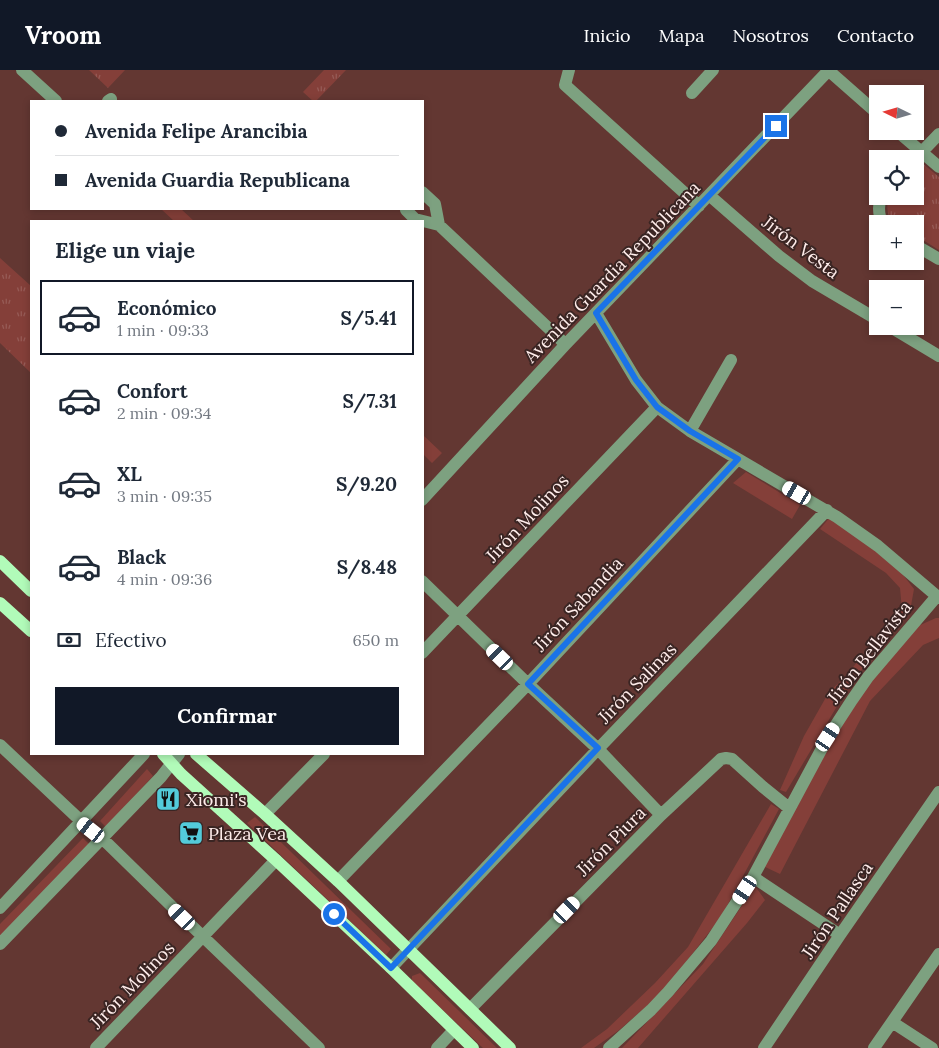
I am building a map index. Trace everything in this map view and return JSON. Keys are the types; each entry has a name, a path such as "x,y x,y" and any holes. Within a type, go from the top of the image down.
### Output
{"main road":[{"path":"0,561 30,590"},
{"path":"0,603 30,631"},
{"path":"197,755 338,880 510,1048"},
{"path":"176,759 181,774 276,860 473,1048"}],"street":[{"path":"569,70 565,85 699,206"},
{"path":"692,93 713,70"},
{"path":"829,70 869,106"},
{"name":"Avenida Guardia Republicana","path":"424,498 596,313 829,70"},
{"path":"27,72 55,100"},
{"path":"924,150 939,134"},
{"path":"905,140 913,150"},
{"path":"924,159 939,167"},
{"path":"424,194 435,204 438,225"},
{"name":"Jirón Vesta","path":"709,195 778,256 812,281 869,315"},
{"path":"406,210 415,219 419,220"},
{"path":"424,221 438,225 560,339 565,346"},
{"path":"924,250 939,259"},
{"path":"596,313 636,380 657,407 690,431 827,510 878,546 938,597"},
{"path":"904,335 939,356"},
{"path":"690,431 731,360"},
{"name":"Jirón Molinos","path":"424,651 657,407"},
{"name":"Jirón Sabandia","path":"338,880 528,684 738,459"},
{"name":"Jirón Salinas","path":"391,968 598,748 827,510"},
{"path":"424,583 528,684 598,748 661,814"},
{"name":"Jirón Bellavista","path":"609,1048 651,1010 684,975 711,941 753,877 828,737 856,694 868,677 938,597"},
{"path":"0,745 81,821 102,838 319,1048"},
{"path":"0,908 143,755"},
{"path":"265,814 323,755"},
{"path":"0,944 176,759"},
{"name":"Jirón Piura","path":"470,1009 661,814 721,759 732,759 789,808"},
{"name":"Jirón Pallasca","path":"764,1048 939,792"},
{"name":"Jirón Molinos","path":"96,1048 276,860"},
{"path":"753,877 840,936"},
{"path":"874,1048 939,954"},
{"path":"892,1022 932,1048"},
{"path":"437,1048 454,1030"}],"green space":[{"path":"89,70 125,70 108,88"},
{"path":"324,70 346,70 317,100 312,100 303,92"},
{"path":"924,165 939,177 939,250 924,241 924,215 889,215 887,205 924,205"},
{"path":"162,210 182,210 193,220 173,220"},
{"path":"0,258 30,285 30,372 0,343"},
{"path":"424,436 442,453 432,463 424,455"},
{"path":"746,472 800,505 792,519 733,483"},
{"path":"830,517 897,567 914,589 910,611 849,686 786,792 780,790 804,736 829,692 888,631 902,610 900,588 886,573 820,529"},
{"path":"939,618 939,638 923,645 870,701 780,874 763,866 825,748 871,677 918,626"},
{"path":"147,769 153,776 106,827 100,821"},
{"path":"771,804 779,809 721,917 661,994 618,1031 594,1048 581,1048 607,1029 655,983 688,947"},
{"path":"255,817 391,949 386,955 247,823"},
{"path":"83,838 90,845 0,938 0,924"},
{"path":"755,886 765,900 747,923 638,1048 622,1048 703,964"},
{"path":"420,973 497,1048 483,1048 412,981 412,976"}],"place":[{"name":"Xiomi's","path":"168,799"},
{"name":"Plaza Vea","path":"191,833"}],"route":[{"path":"334,914 391,968 598,748 528,684 738,459 690,431 657,407 636,380 596,313 776,126"}]}
